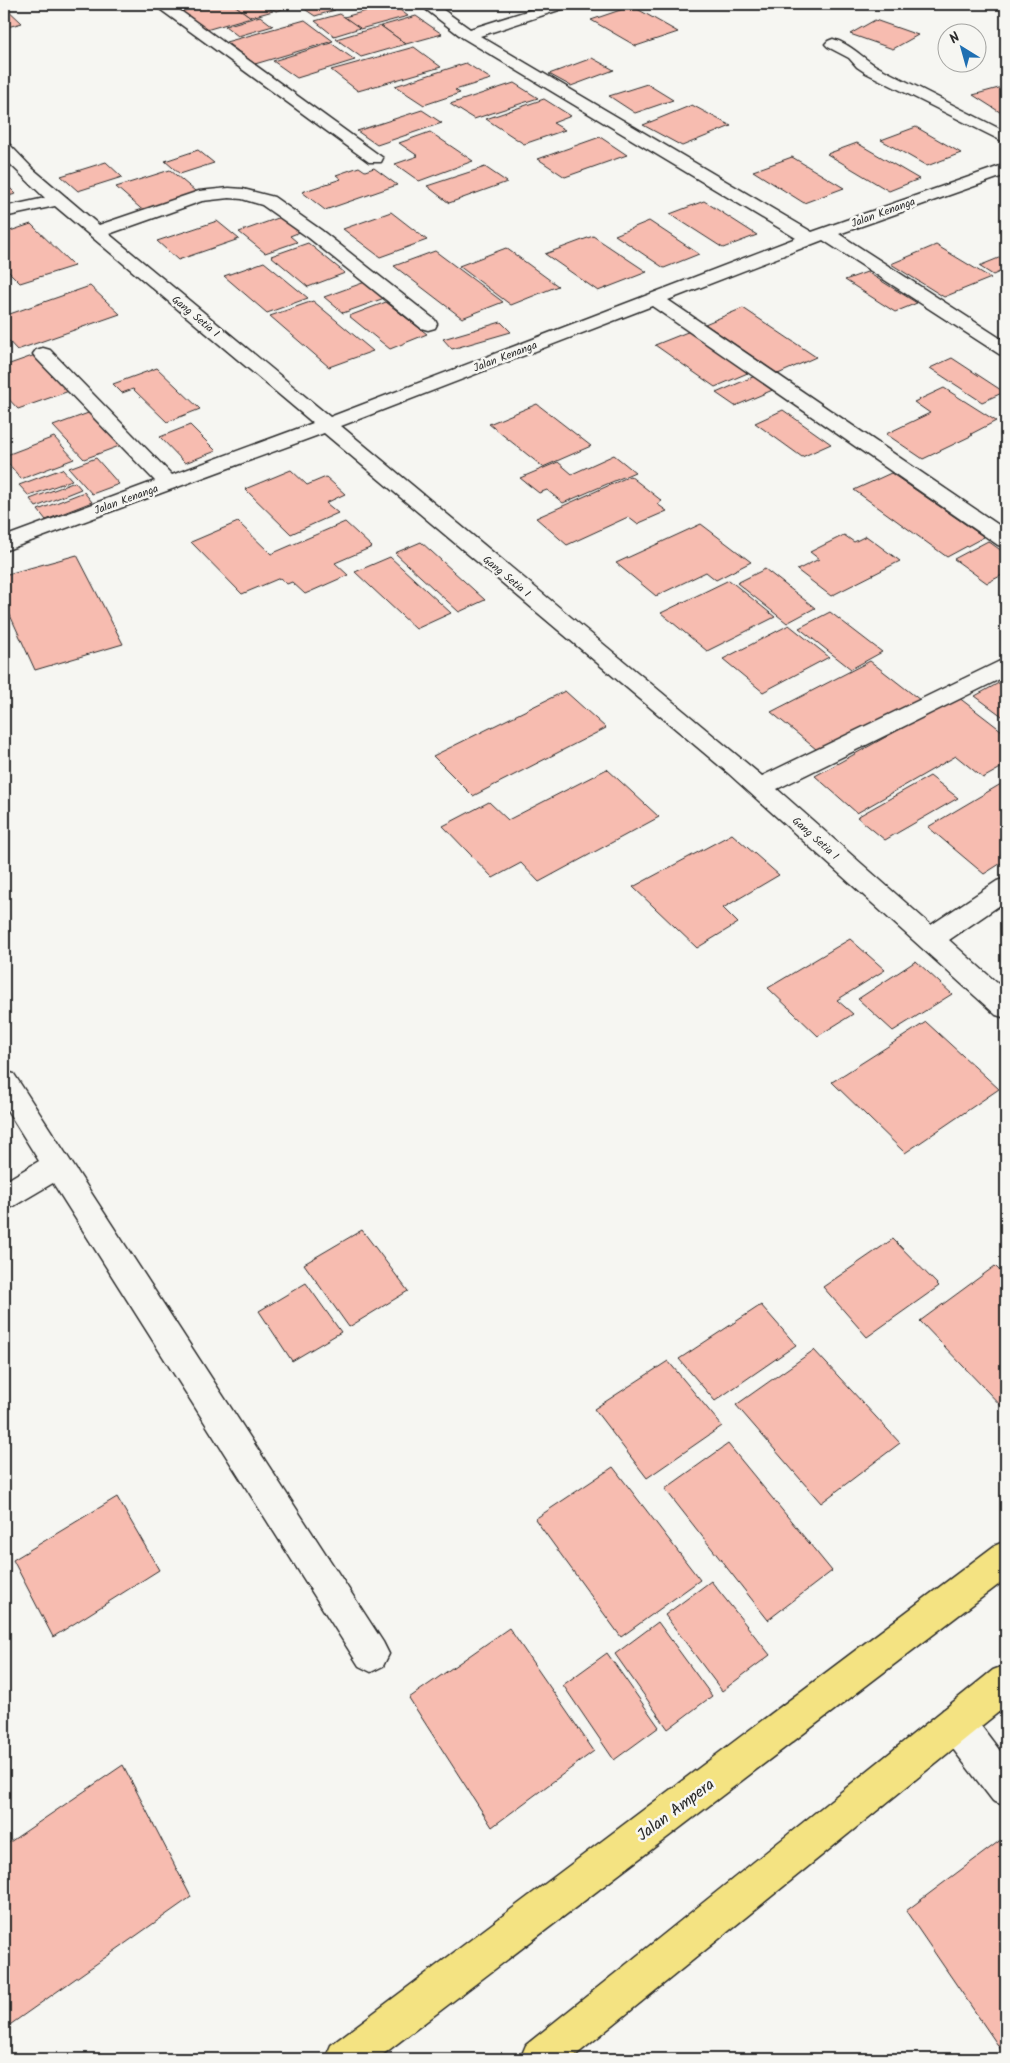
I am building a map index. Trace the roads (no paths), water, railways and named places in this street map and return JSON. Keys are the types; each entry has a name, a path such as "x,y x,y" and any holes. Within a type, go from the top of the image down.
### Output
{"main road":[{"name":"Jalan Ampera","path":"345,2059 1006,1558"},
{"path":"540,2059 1006,1683"}],"street":[{"path":"162,4 375,158"},
{"path":"426,4 468,35 818,236 1006,350"},
{"path":"468,35 563,4"},
{"path":"833,44 854,54 862,64 872,70 1006,138"},
{"name":"Gang Setia I","path":"4,149 27,173 58,200 760,787 1006,1007"},
{"name":"Jalan Kenanga","path":"4,544 326,425 818,236 1006,168"},
{"path":"97,232 199,196 228,193 243,194 268,201 315,234 428,324"},
{"path":"4,212 58,200"},
{"path":"654,299 1006,540"},
{"path":"43,354 168,483"},
{"path":"760,787 1006,667"},
{"path":"929,940 1006,888"},
{"path":"4,1082 371,1654"},
{"path":"4,1197 57,1165"},
{"path":"956,1723 1006,1788"}]}
